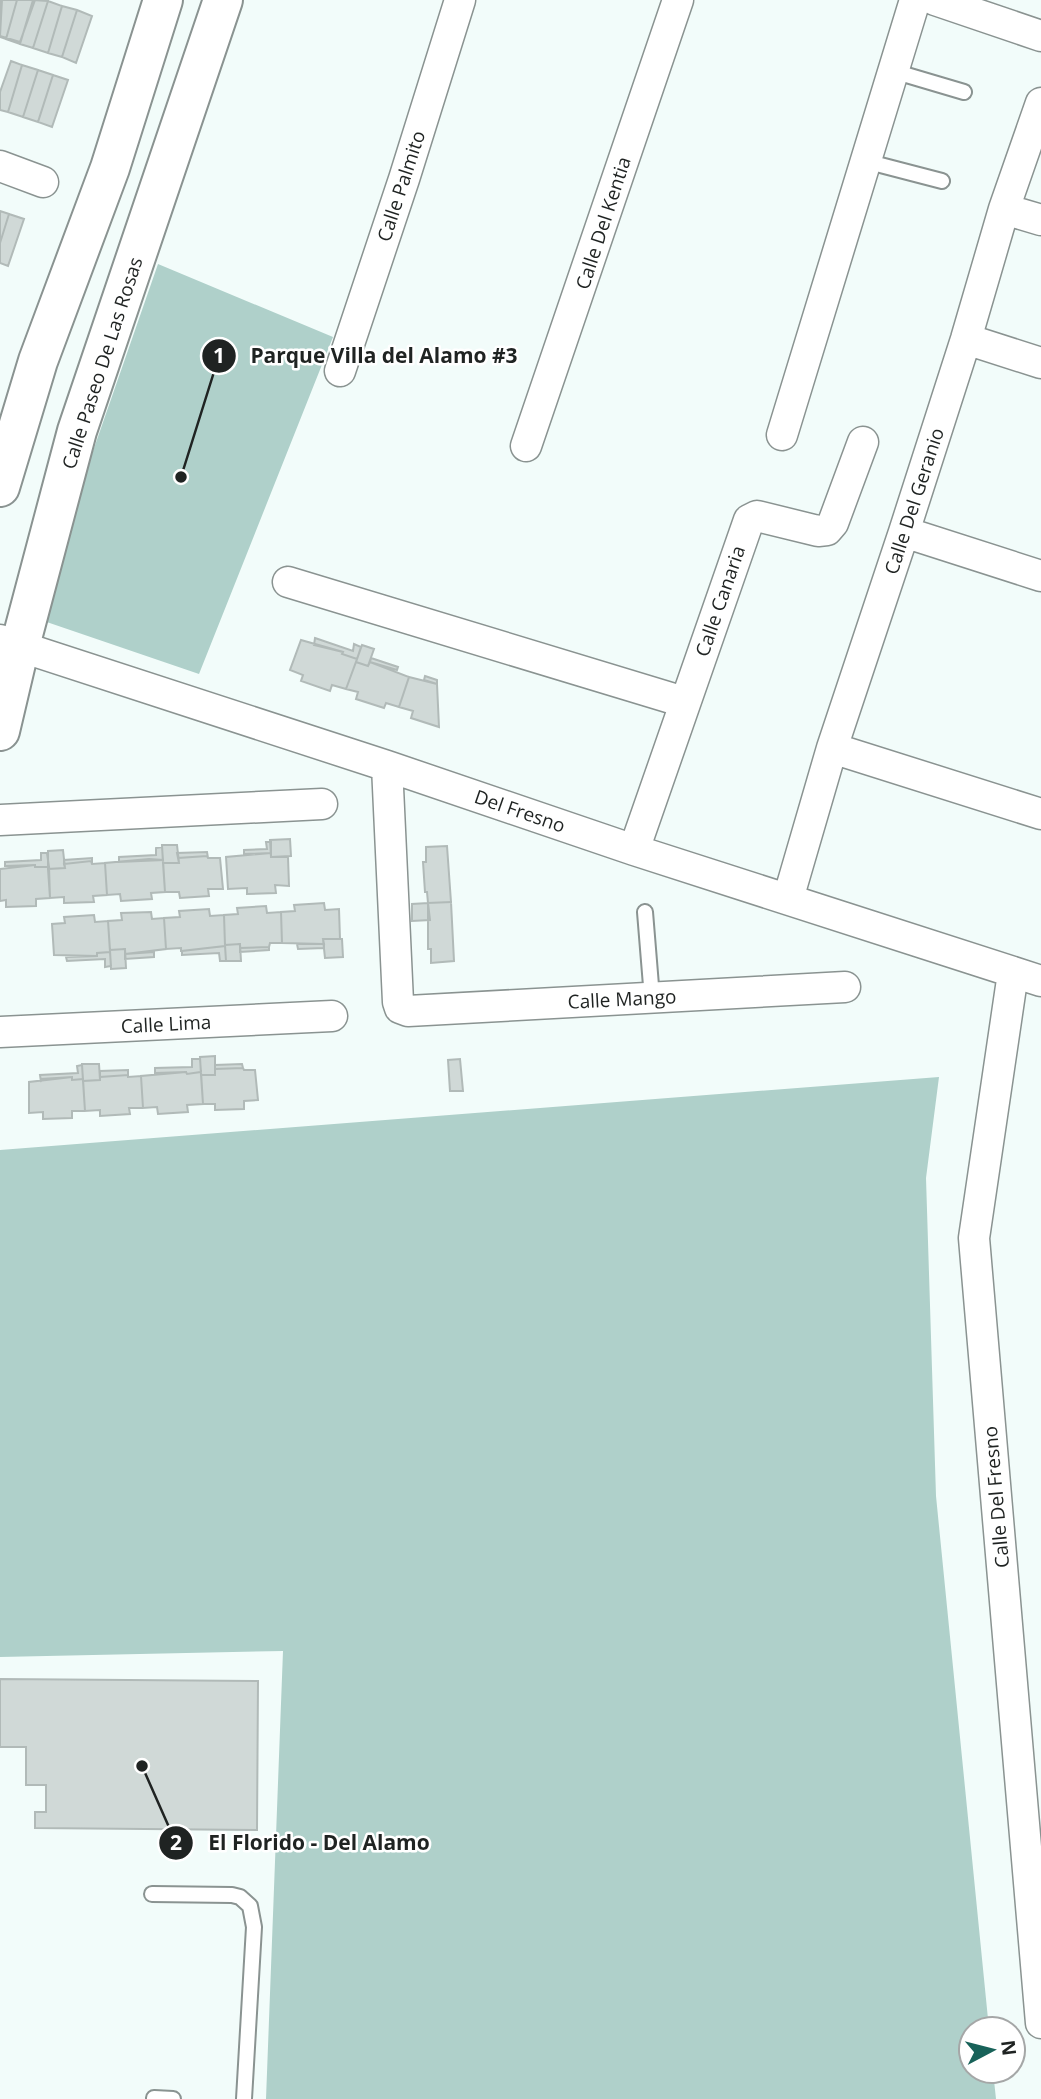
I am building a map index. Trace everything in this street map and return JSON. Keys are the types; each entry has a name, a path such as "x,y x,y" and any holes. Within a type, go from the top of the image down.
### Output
{"street":[{"path":"0,487 38,361 110,168 163,0"},
{"name":"Calle Paseo De Las Rosas","path":"0,731 10,643 77,431 223,0"},
{"name":"Calle Palmito","path":"340,371 460,0"},
{"name":"Calle Del Kentia","path":"526,446 678,0"},
{"path":"782,435 915,0"},
{"path":"935,0 1041,36"},
{"name":"Calle Del Geranio","path":"788,899 832,748 966,339 1004,209 1041,103"},
{"path":"0,166 43,182"},
{"path":"1004,209 1041,220"},
{"path":"966,339 1041,363"},
{"name":"Calle Canaria","path":"634,850 749,520 757,516 818,531 827,530 833,523 863,442"},
{"path":"904,533 1041,576"},
{"path":"288,582 684,702"},
{"name":"Del Fresno","path":"10,643 1027,977"},
{"path":"832,748 1041,814"},
{"name":"Calle Mango","path":"387,766 400,1008 408,1011 845,987"},
{"path":"0,820 322,804"},
{"name":"Calle Del Fresno","path":"1027,977 974,1238 1041,2023"},
{"name":"Calle Lima","path":"0,1032 332,1016"}],"lane":[{"path":"893,71 964,92"},
{"path":"865,161 942,181"},
{"path":"645,912 652,998"},
{"path":"152,1894 232,1895 250,1906 254,1927 244,2099"},
{"path":"154,2098 173,2099"}],"green space":[{"path":"158,264 333,337 199,674 35,618"},
{"path":"939,1077 926,1178 936,1496 988,2015 957,2015 957,2085 994,2085 996,2099 266,2099 283,1651 0,1657 0,1150"}],"building":[{"path":"1,0 17,0 6,39 0,37"},
{"path":"2,0 35,0 20,42 0,36"},
{"path":"17,0 33,0 20,44 6,39"},
{"path":"33,0 48,1 33,48 20,44"},
{"path":"48,1 62,6 48,53 33,48"},
{"path":"62,6 77,10 62,57 48,53"},
{"path":"77,10 92,16 76,63 62,57"},
{"path":"11,61 22,65 8,112 0,110 0,92"},
{"path":"22,65 38,70 23,117 8,112"},
{"path":"38,70 53,75 38,122 23,117"},
{"path":"53,75 68,80 52,127 38,122"},
{"path":"0,211 9,214 0,243"},
{"path":"9,214 24,219 8,266 0,263 0,243"},
{"path":"315,638 353,651 354,644 361,647 357,659 342,654 343,652 314,645"},
{"path":"301,640 343,652 342,654 357,659 346,689 332,685 330,691 301,681 303,675 290,670"},
{"path":"362,645 374,649 368,666 356,662"},
{"path":"371,658 398,667 397,670 370,662"},
{"path":"356,662 368,666 370,662 409,677 399,707 386,703 384,708 356,699 358,692 346,689"},
{"path":"425,676 437,680 437,684 424,680"},
{"path":"409,677 437,684 439,727 411,718 413,711 399,707"},
{"path":"290,839 291,856 271,857 270,840"},
{"path":"266,842 271,842 271,853 244,854 244,850 267,849"},
{"path":"162,845 177,845 179,863 163,863"},
{"path":"447,846 451,902 428,903 423,862 426,862 426,847"},
{"path":"162,847 163,860 119,862 119,857 156,855 156,848"},
{"path":"63,850 65,868 48,869 48,851"},
{"path":"207,852 208,858 178,858 177,853"},
{"path":"41,853 47,853 49,867 5,866 5,862 41,860"},
{"path":"271,853 271,857 288,857 289,886 275,885 276,893 247,894 247,888 228,889 226,857"},
{"path":"92,858 92,864 91,861 64,864 64,860"},
{"path":"178,858 220,858 223,889 208,889 209,896 180,898 179,892 165,892 163,863 179,863"},
{"path":"163,860 165,892 151,893 152,899 121,901 120,894 107,895 105,863"},
{"path":"91,861 92,864 105,863 107,895 93,896 94,902 64,903 64,897 50,898 48,869 65,868 64,864"},
{"path":"35,865 49,867 50,898 36,899 36,906 6,907 6,900 0,901 0,869"},
{"path":"451,902 454,961 431,963 431,949 428,949 428,903"},
{"path":"324,903 325,910 339,909 340,939 323,939 324,944 282,943 281,912 295,911 294,905"},
{"path":"428,903 430,920 412,921 412,904"},
{"path":"266,906 267,913 281,912 282,943 270,943 269,947 240,948 240,944 225,945 224,915 238,914 237,908"},
{"path":"209,909 210,916 224,915 225,946 181,951 181,948 166,949 164,918 180,917 179,911"},
{"path":"151,912 152,919 164,918 166,949 125,954 125,949 110,950 108,921 122,920 121,913"},
{"path":"94,915 95,922 108,921 110,952 97,953 97,956 54,955 52,924 65,923 64,917"},
{"path":"323,939 342,939 343,957 325,958"},
{"path":"240,944 241,961 226,961 225,945"},
{"path":"297,944 324,944 324,948 298,949"},
{"path":"225,946 226,961 220,961 219,953 182,955 182,951"},
{"path":"269,947 269,950 240,952 240,948"},
{"path":"125,949 126,968 111,969 110,950"},
{"path":"110,952 111,966 105,967 105,959 67,961 66,957 97,956 97,953"},
{"path":"154,952 154,957 125,959 125,954"},
{"path":"215,1056 215,1075 201,1075 200,1057"},
{"path":"192,1059 200,1059 201,1072 155,1075 155,1068 192,1067"},
{"path":"460,1059 463,1091 450,1091 448,1060"},
{"path":"82,1064 99,1064 100,1080 83,1081"},
{"path":"242,1064 243,1068 215,1069 215,1065"},
{"path":"82,1065 83,1079 41,1079 41,1082 40,1075 78,1073 77,1066"},
{"path":"215,1069 255,1070 258,1100 244,1101 244,1109 215,1110 215,1104 203,1104 201,1075 215,1075"},
{"path":"128,1070 128,1075 100,1077 100,1071"},
{"path":"201,1072 203,1104 187,1105 188,1112 158,1114 157,1107 143,1108 141,1076"},
{"path":"128,1075 141,1076 143,1108 129,1108 130,1114 100,1116 100,1110 85,1111 83,1081"},
{"path":"72,1077 72,1080 83,1079 85,1111 72,1111 72,1118 43,1119 43,1112 29,1113 29,1082"},
{"path":"0,1679 258,1681 257,1830 35,1828 35,1812 46,1812 46,1785 26,1785 26,1747 0,1747"}],"place":[{"name":"Parque Villa del Alamo #3","path":"181,477"},
{"name":"El Florido - Del Alamo","path":"142,1766"}]}
